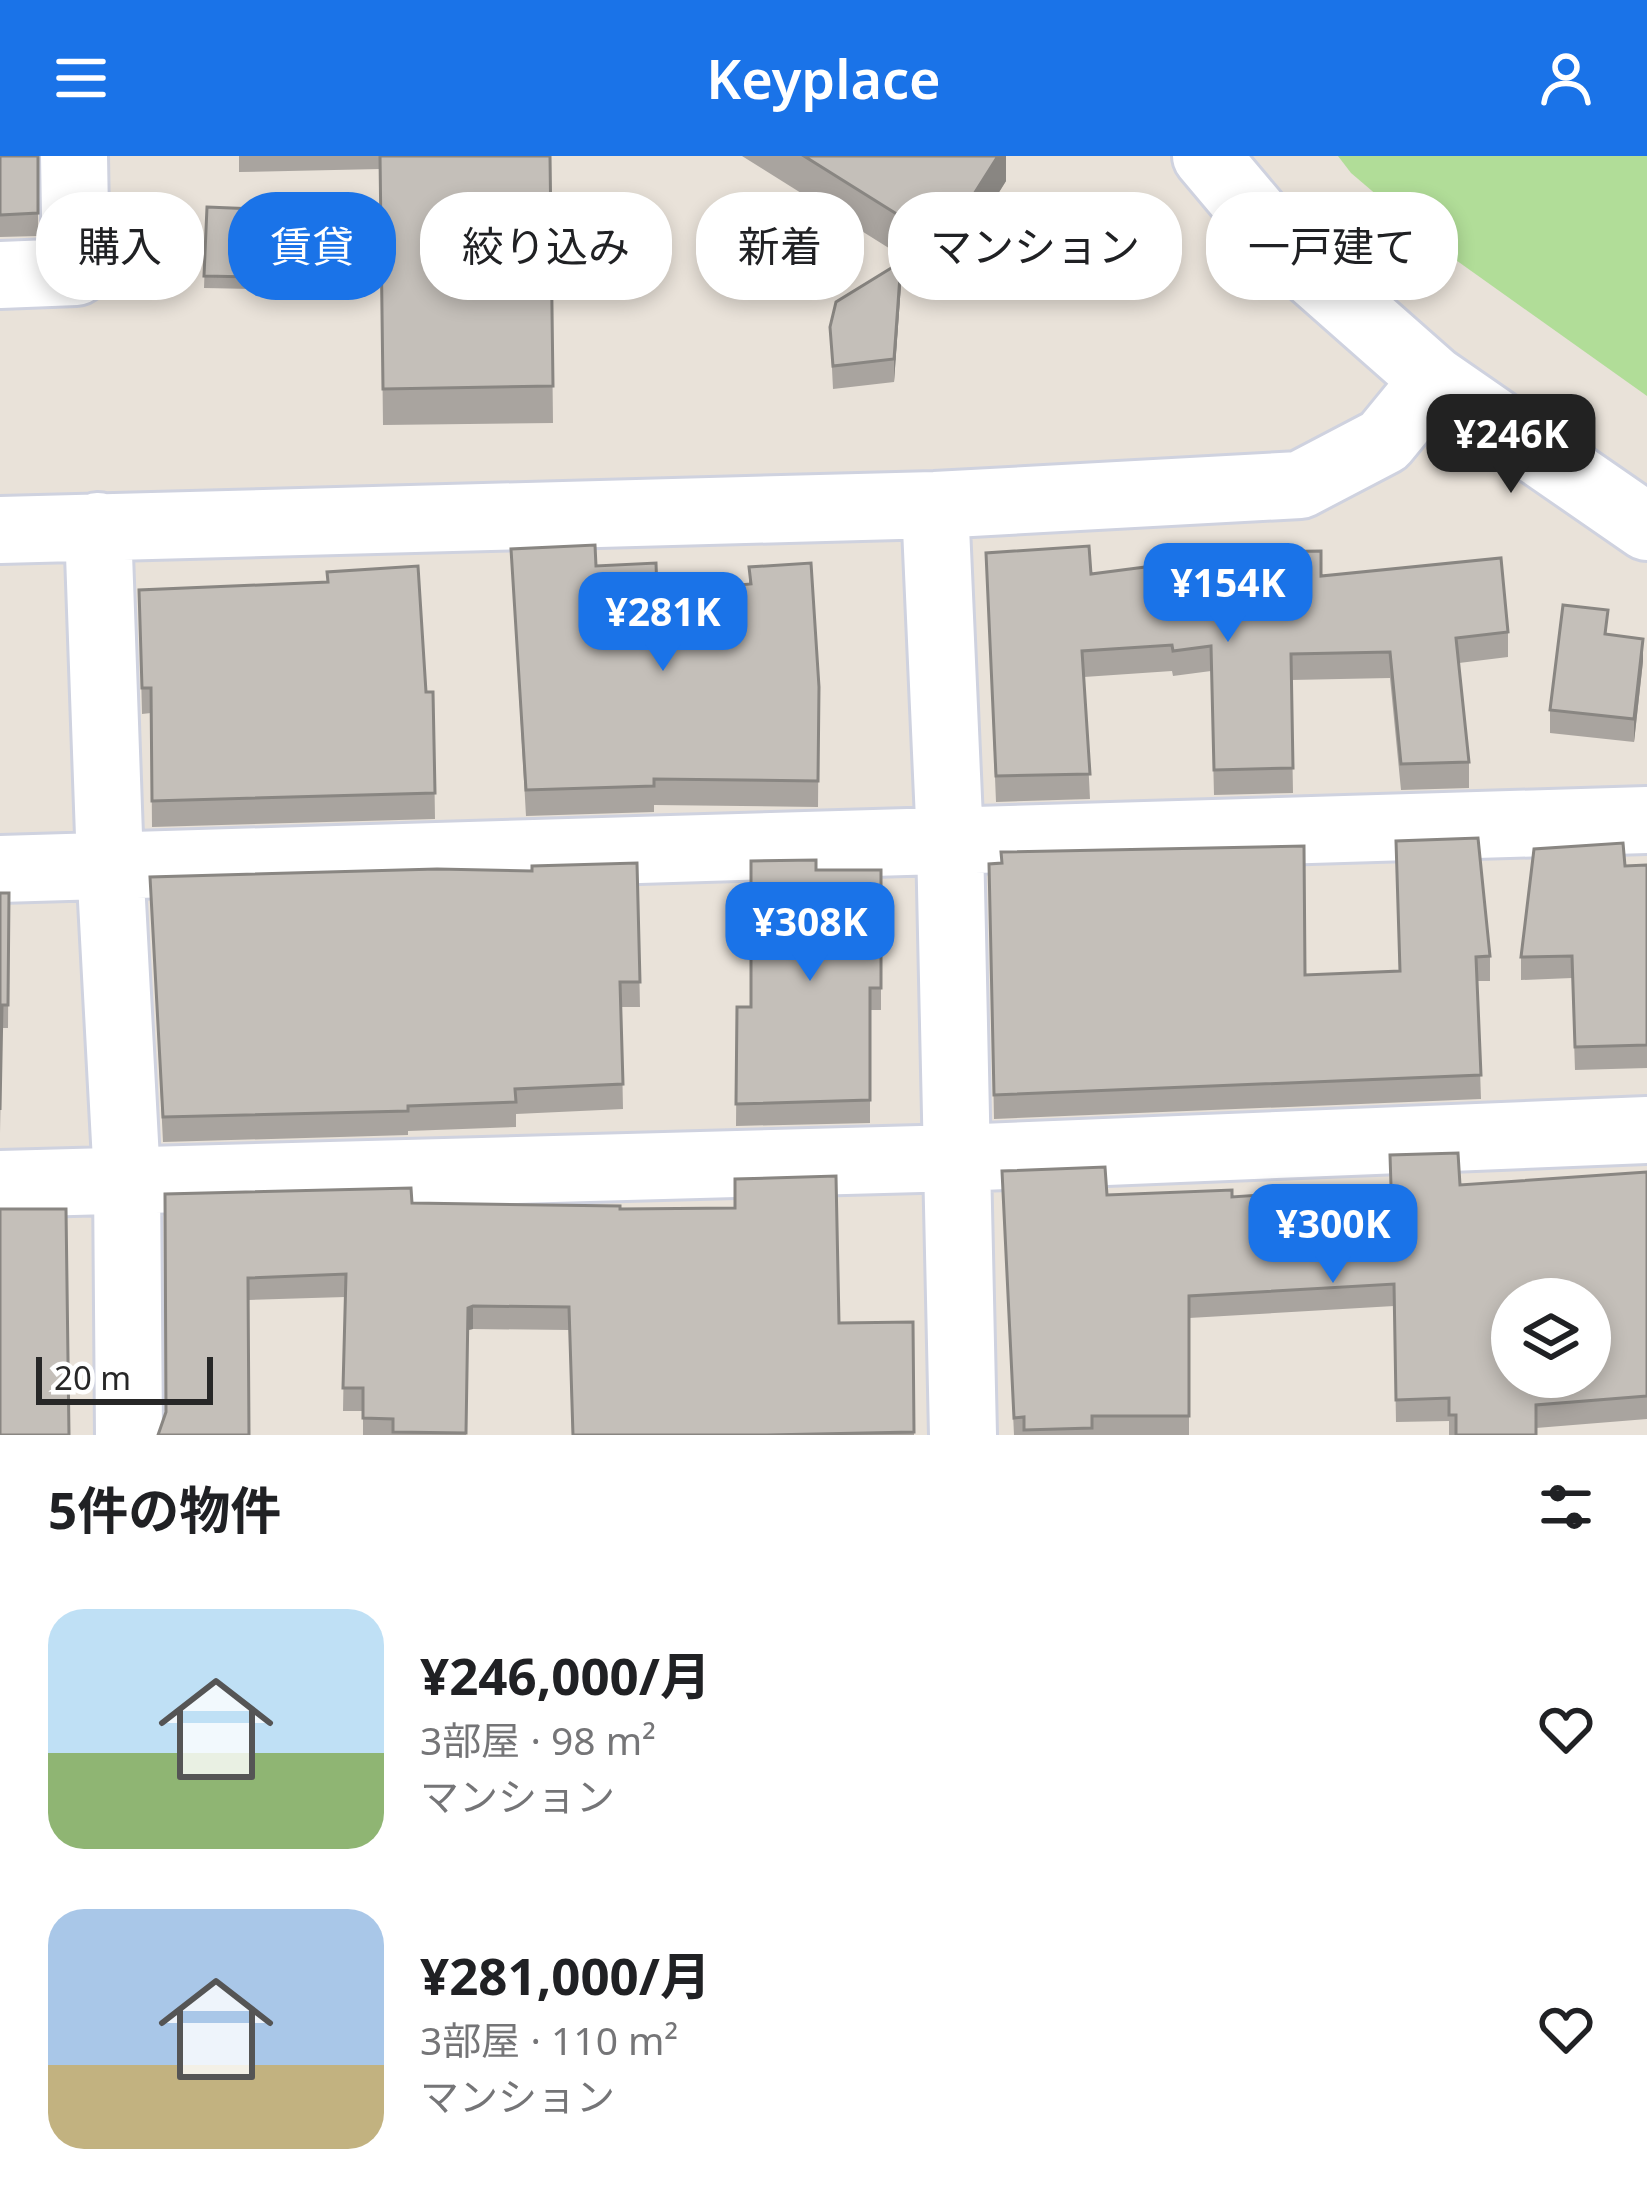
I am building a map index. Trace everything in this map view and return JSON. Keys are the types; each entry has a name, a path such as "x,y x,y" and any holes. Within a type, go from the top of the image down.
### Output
{"street":[{"path":"0,275 76,272 74,156"},
{"path":"1206,156 1280,244 1434,380 1647,527"},
{"path":"0,530 935,505 1300,485 1384,441 1434,380"},
{"path":"935,505 950,842 963,1435"},
{"path":"98,526 127,1179 129,1435"},
{"path":"0,869 1647,820"},
{"path":"0,1184 958,1158 1647,1130"}],"green space":[{"path":"1338,156 1647,156 1647,396 1458,262 1458,192 1373,192"}],"building":[{"path":"0,156 38,156 36,213 0,215"},
{"path":"380,156 550,156 550,192 420,192 420,300 552,300 553,386 383,389 382,300 396,300 396,192 380,192"},
{"path":"804,156 998,156 975,192 888,192 888,209"},
{"path":"207,207 228,208 228,276 204,276"},
{"path":"888,270 888,300 898,300 894,359 833,366 830,327 836,302 864,300 864,285"},
{"path":"595,545 596,566 656,563 657,592 751,584 749,567 811,563 819,687 818,781 654,779 654,786 526,790 511,549"},
{"path":"1089,546 1091,574 1261,552 1321,551 1321,576 1501,558 1508,632 1456,638 1469,762 1401,764 1390,652 1291,654 1293,768 1214,770 1211,646 1173,651 1172,645 1082,651 1090,774 996,776 986,553"},
{"path":"418,566 426,692 433,692 435,793 152,801 151,688 142,688 139,590 328,582 327,572"},
{"path":"1563,605 1608,610 1605,634 1643,639 1634,719 1550,710"},
{"path":"1478,838 1490,956 1476,957 1481,1075 994,1095 989,864 1002,863 1001,852 1304,846 1305,975 1400,971 1396,841"},
{"path":"1623,843 1625,866 1647,865 1647,1045 1575,1047 1572,956 1521,957 1534,849"},
{"path":"816,860 816,870 881,870 881,988 870,988 870,1100 736,1104 737,1007 751,1007 751,861"},
{"path":"637,863 640,982 620,982 623,1084 515,1089 516,1102 408,1106 408,1111 163,1117 150,877 532,871 532,866"},
{"path":"0,893 9,893 8,1005 2,1005 0,1110"},
{"path":"1458,1153 1460,1185 1647,1172 1647,1396 1536,1405 1536,1435 1456,1435 1456,1415 1449,1415 1449,1398 1396,1400 1394,1284 1189,1296 1189,1416 1092,1416 1092,1428 1024,1430 1024,1417 1014,1418 1002,1171 1105,1167 1107,1195 1232,1190 1232,1197 1391,1186 1390,1155"},
{"path":"836,1176 839,1323 913,1322 914,1432 573,1435 569,1307 473,1306 468,1308 466,1433 393,1432 393,1419 363,1418 363,1388 343,1388 346,1274 248,1278 249,1435 158,1435 166,1412 165,1194 411,1188 412,1203 735,1208 735,1179"},
{"path":"0,1209 66,1209 69,1435 0,1435"}]}
